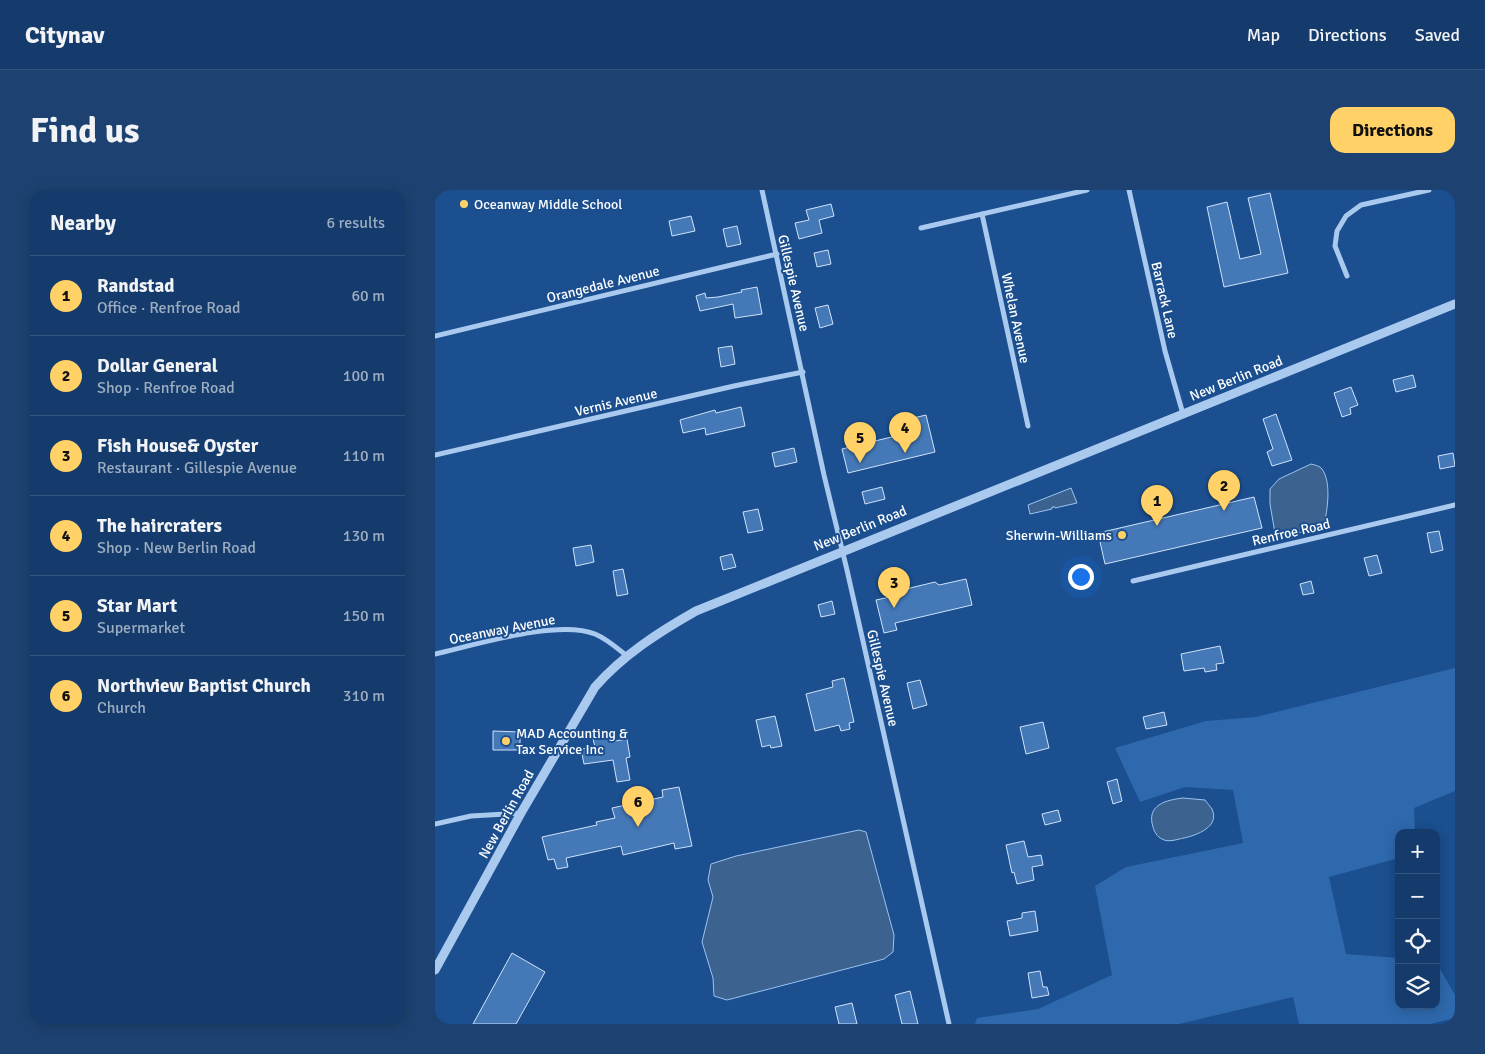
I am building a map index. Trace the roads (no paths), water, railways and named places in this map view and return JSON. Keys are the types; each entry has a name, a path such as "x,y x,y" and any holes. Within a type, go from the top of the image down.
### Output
{"street":[{"name":"Gillespie Avenue","path":"762,190 824,474 843,550 949,1024"},
{"path":"921,228 1087,190"},
{"name":"Barrack Lane","path":"1129,190 1165,351 1183,414"},
{"path":"1347,276 1335,246 1337,230 1346,216 1361,205 1429,190"},
{"name":"Whelan Avenue","path":"982,214 1028,426"},
{"name":"Orangedale Avenue","path":"435,336 777,254"},
{"name":"New Berlin Road","path":"435,970 521,814 595,687 609,671 659,632 696,611 843,550 1455,304"},
{"name":"Vernis Avenue","path":"435,455 734,386 803,372"},
{"name":"Renfroe Road","path":"1133,581 1455,505"},
{"name":"Oceanway Avenue","path":"435,654 525,634 567,628 594,634 627,656"},
{"path":"435,824 471,816 521,814"}],"place":[{"name":"Oceanway Middle School","path":"464,204"},
{"name":"The haircraters","path":"905,453"},
{"name":"Star Mart","path":"860,463"},
{"name":"Dollar General","path":"1224,511"},
{"name":"Randstad","path":"1157,526"},
{"name":"Sherwin-Williams","path":"1122,535"},
{"name":"Fish House& Oyster","path":"894,608"},
{"name":"MAD Accounting & Tax Service Inc","path":"506,741"},
{"name":"Northview Baptist Church","path":"638,827"}]}
